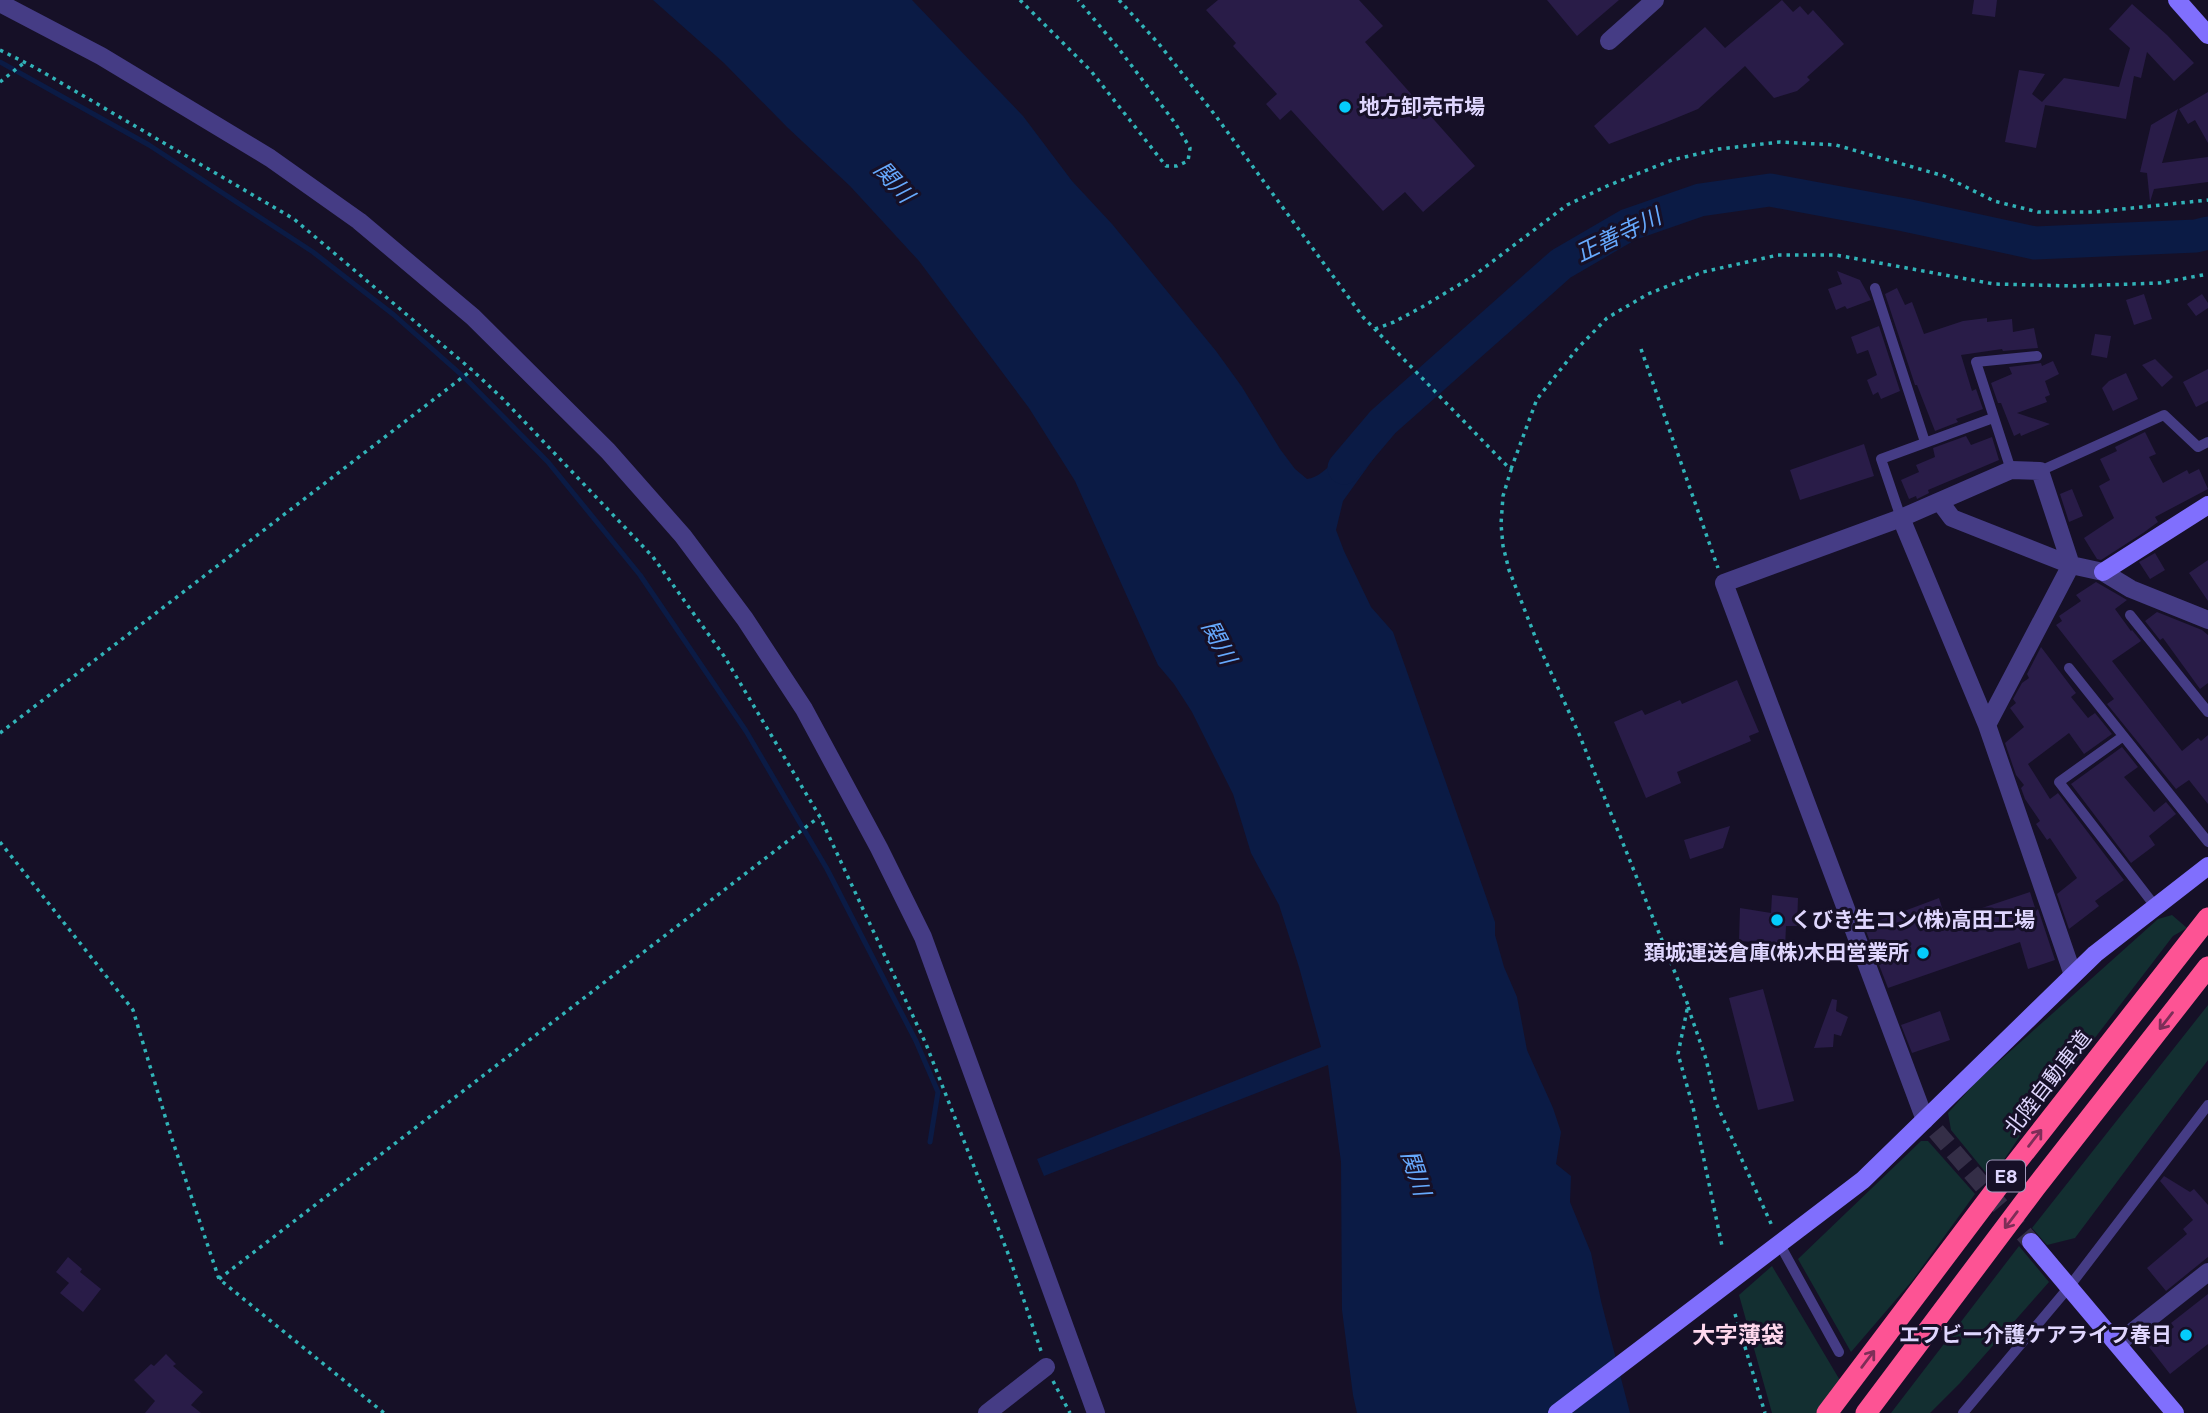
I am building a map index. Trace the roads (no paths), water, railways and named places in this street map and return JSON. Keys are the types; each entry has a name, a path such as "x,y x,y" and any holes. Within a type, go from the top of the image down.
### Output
{"highway":[{"name":"北陸自動車道","path":"1827,1413 2009,1172 2208,918"},
{"name":"E8","path":"1866,1413 2035,1188 2208,967"}],"street":[{"path":"1609,41 1655,0"},
{"path":"2177,0 2208,35"},
{"path":"0,3 101,55 247,144 359,221 473,317 608,451 683,536 745,619 804,709 879,848 923,937 1096,1413"},
{"path":"1931,1125 1724,583 1901,518 2011,470 2040,471 2071,565 1987,725"},
{"path":"1940,502 1952,518 2071,565 2104,572 2131,589 2208,620"},
{"path":"2104,572 2208,505"},
{"path":"1901,518 1987,725 2073,975"},
{"path":"1557,1413 1931,1125 2073,975 2155,906 2208,866"},
{"path":"2031,1242 2175,1413"},
{"path":"2117,1344 2208,1272"},
{"path":"987,1413 1046,1367"}],"lane":[{"path":"1875,288 1925,442"},
{"path":"2011,470 1976,362 2037,356"},
{"path":"2040,471 2164,415 2198,447 2208,442"},
{"path":"1901,518 1881,459 1993,418"},
{"path":"2130,615 2208,712"},
{"path":"2069,668 2208,842"},
{"path":"2122,737 2059,782 2155,906"},
{"path":"1963,1413 2069,1287 2208,1105"},
{"path":"1779,1242 1839,1352"}],"water":[{"name":"関川","path":"653,0 912,0 1023,116 1072,181 1112,224 1216,351 1295,469 1307,479 1315,477 1337,458 1360,425 1384,444 1343,501 1336,530 1371,607 1393,632 1495,922 1495,935 1504,967 1517,997 1527,1050 1561,1132 1556,1164 1571,1176 1570,1202 1591,1253 1630,1413 1357,1413 1342,1310 1341,1162 1328,1065 1044,1176 1037,1159 1321,1047 1279,905 1251,853 1233,794 1192,712 1158,665 1075,481 1029,408 919,261 850,186 724,63"}],"waterway":[{"path":"0,62 149,145 313,252 394,315 465,378 548,462 640,575 746,731 827,869 916,1041 938,1092 930,1142"},
{"name":"正善寺川","path":"1344,468 1383,422 1561,264 1628,225 1700,200 1770,190 2035,243 2196,236 2208,233"}],"tunnel":[{"path":"1936,1131 2031,1242"}],"place":[{"name":"地方卸売市場","path":"1345,107"},
{"name":"くびき生コン(株)高田工場","path":"1777,920"},
{"name":"頚城運送倉庫(株)木田営業所","path":"1923,953"},
{"name":"エフビー介護ケアライフ春日","path":"2186,1335"}],"district":[{"name":"大字薄袋","path":"1738,1335"}]}
